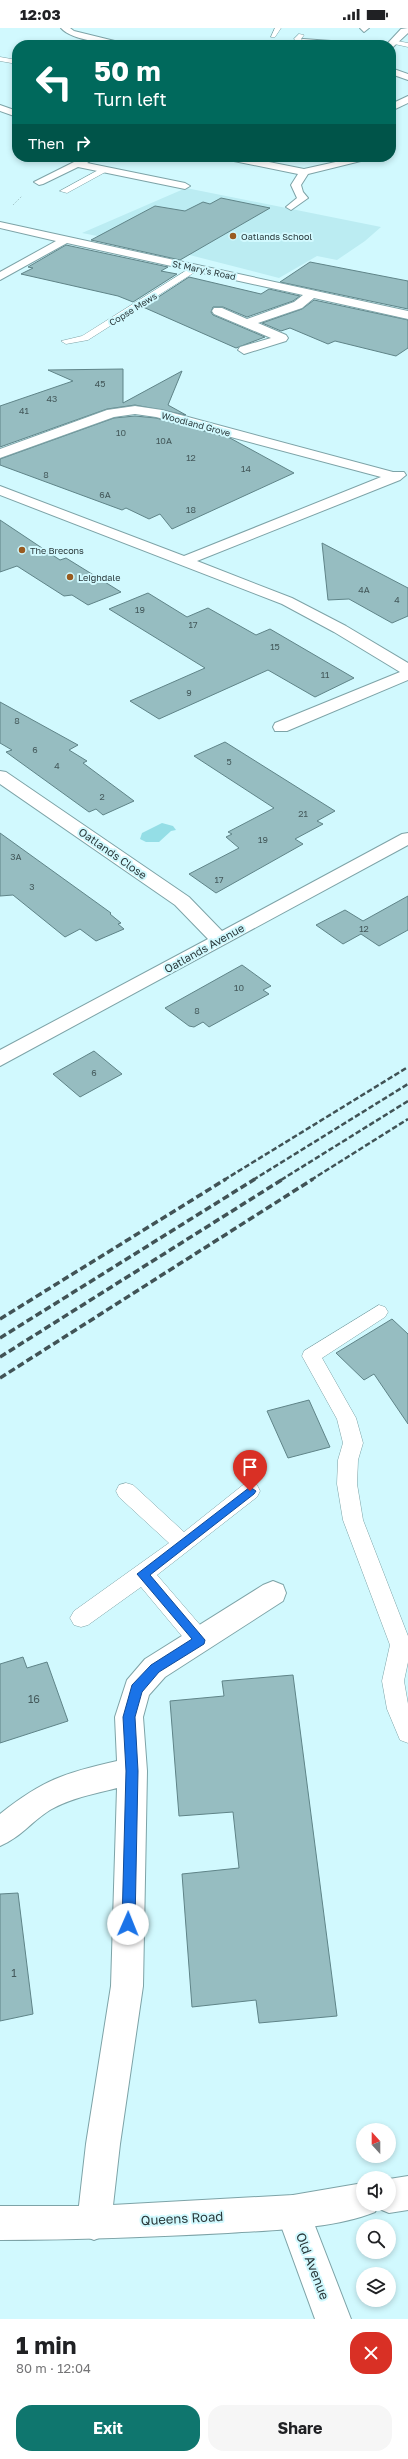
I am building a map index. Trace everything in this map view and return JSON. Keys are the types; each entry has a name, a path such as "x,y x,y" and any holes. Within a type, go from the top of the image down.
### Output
{"street":[{"path":"65,28 71,34 102,40"},
{"path":"395,40 407,29"},
{"path":"297,40 300,38 313,40"},
{"path":"396,73 408,77"},
{"path":"396,105 408,99"},
{"path":"0,108 12,112"},
{"path":"39,182 81,162"},
{"path":"254,162 304,172 349,162"},
{"path":"77,164 185,186"},
{"path":"291,207 303,198 298,192 296,185 304,172"},
{"name":"St Mary's Road","path":"0,226 408,314"},
{"path":"0,277 65,240"},
{"path":"248,322 298,305 312,294"},
{"path":"218,311 248,322 282,338 244,350"},
{"name":"Woodland Grove","path":"0,454 112,413 136,410 157,413 401,475"},
{"name":"Woodland Grove","path":"184,561 401,475"},
{"path":"0,490 287,601 340,629 408,670"},
{"path":"281,727 408,674"},
{"name":"Oatlands Close","path":"0,776 182,902 220,939"},
{"name":"Oatlands Avenue","path":"0,1059 408,838"},
{"path":"94,2223 103,2144 127,1986 132,1771 129,1717 137,1689 155,1668 273,1593"},
{"path":"0,1832 39,1801 68,1786 132,1771"},
{"path":"396,2195 408,2193"},
{"name":"Queens Road","path":"0,2224 94,2223 293,2212 356,2201"},
{"name":"Old Avenue","path":"293,2212 333,2319"}],"lane":[{"path":"274,36 278,28"},
{"path":"396,44 408,45"},
{"path":"0,59 12,61"},
{"path":"64,190 105,170"},
{"name":"Copse Mews","path":"66,341 85,338 195,268"},
{"path":"378,1312 310,1356 346,1418 353,1443 347,1484 353,1520 401,1645 393,1681 398,1709 408,1733"},
{"path":"126,1491 184,1544"},
{"path":"81,1618 184,1544 250,1491"},
{"path":"143,1574 200,1640"}],"path":[{"path":"11,206 39,182"}],"shaded area":[{"name":"Oatlands School","path":"186,188 381,227 365,241 337,260 317,256 279,278 174,251 82,233"},
{"path":"162,823 173,826 176,830 171,831 159,842 146,842 140,839 142,833"}],"building":[{"path":"221,198 270,208 180,260 91,240 155,206 185,211 203,202 210,204"},
{"path":"66,245 168,267 161,271 177,274 133,302 118,296 21,274 33,268 28,267"},
{"path":"310,262 408,281 408,309 280,282"},
{"path":"189,277 261,294 269,289 300,296 293,301 247,317 223,307 213,307 211,312 213,315 265,337 236,348 143,307"},
{"path":"314,300 408,320 408,348 396,356 335,341 328,344 290,328 281,331 262,323 302,309"},
{"path":"123,369 123,403 182,371 168,405 186,415 135,405 107,409 0,447 0,406 73,381 48,370"},
{"path":"135,416 156,418 230,438 294,473 172,529 160,514 149,519 126,508 122,510 0,465 0,459 114,418"},
{"path":"0,520 60,560 66,558 121,592 88,605 72,595 64,596 17,566 0,572"},
{"path":"322,543 408,588 408,616 392,623 349,599 328,600"},
{"path":"148,593 187,617 208,608 256,635 270,629 354,678 315,697 268,670 159,719 130,701 205,668 109,609"},
{"path":"0,702 78,745 69,750 87,761 83,763 134,801 103,815 96,809 89,812 6,752 12,750 0,743"},
{"path":"225,742 335,811 317,821 323,824 295,839 303,844 216,893 189,874 239,848 226,837 232,834 228,832 274,808 194,756"},
{"path":"0,833 111,913 110,914 121,923 118,924 124,929 96,941 80,929 65,937 13,895 0,896"},
{"path":"408,896 408,930 379,946 361,934 343,944 316,925 345,910 363,921"},
{"path":"242,965 271,986 263,990 269,994 209,1027 203,1022 194,1027 189,1026 165,1008"},
{"path":"94,1051 122,1074 80,1097 53,1074"},
{"path":"392,1319 408,1334 408,1424 374,1374 364,1380 336,1353"},
{"path":"309,1400 330,1447 288,1458 267,1411"},
{"path":"23,1657 27,1668 47,1662 68,1721 0,1743 0,1664"},
{"path":"293,1675 337,2016 259,2023 256,2000 192,2007 182,1874 239,1868 233,1812 179,1816 170,1701 224,1696 222,1681"},
{"path":"18,1893 33,2014 0,2021 0,1894"}],"railway":[{"path":"224,1180 408,1067"},
{"path":"253,1180 408,1084"},
{"path":"281,1180 408,1101"},
{"path":"311,1180 408,1119"},
{"path":"0,1319 226,1179"},
{"path":"0,1338 255,1179"},
{"path":"0,1357 283,1179"},
{"path":"0,1378 313,1179"}],"place":[{"name":"Oatlands School","path":"233,236"},
{"name":"The Brecons","path":"22,550"},
{"name":"Leighdale","path":"70,577"}],"route":[{"path":"128,1924 132,1771 129,1717 137,1689 155,1668 200,1640 143,1574 184,1544 250,1491"}]}
